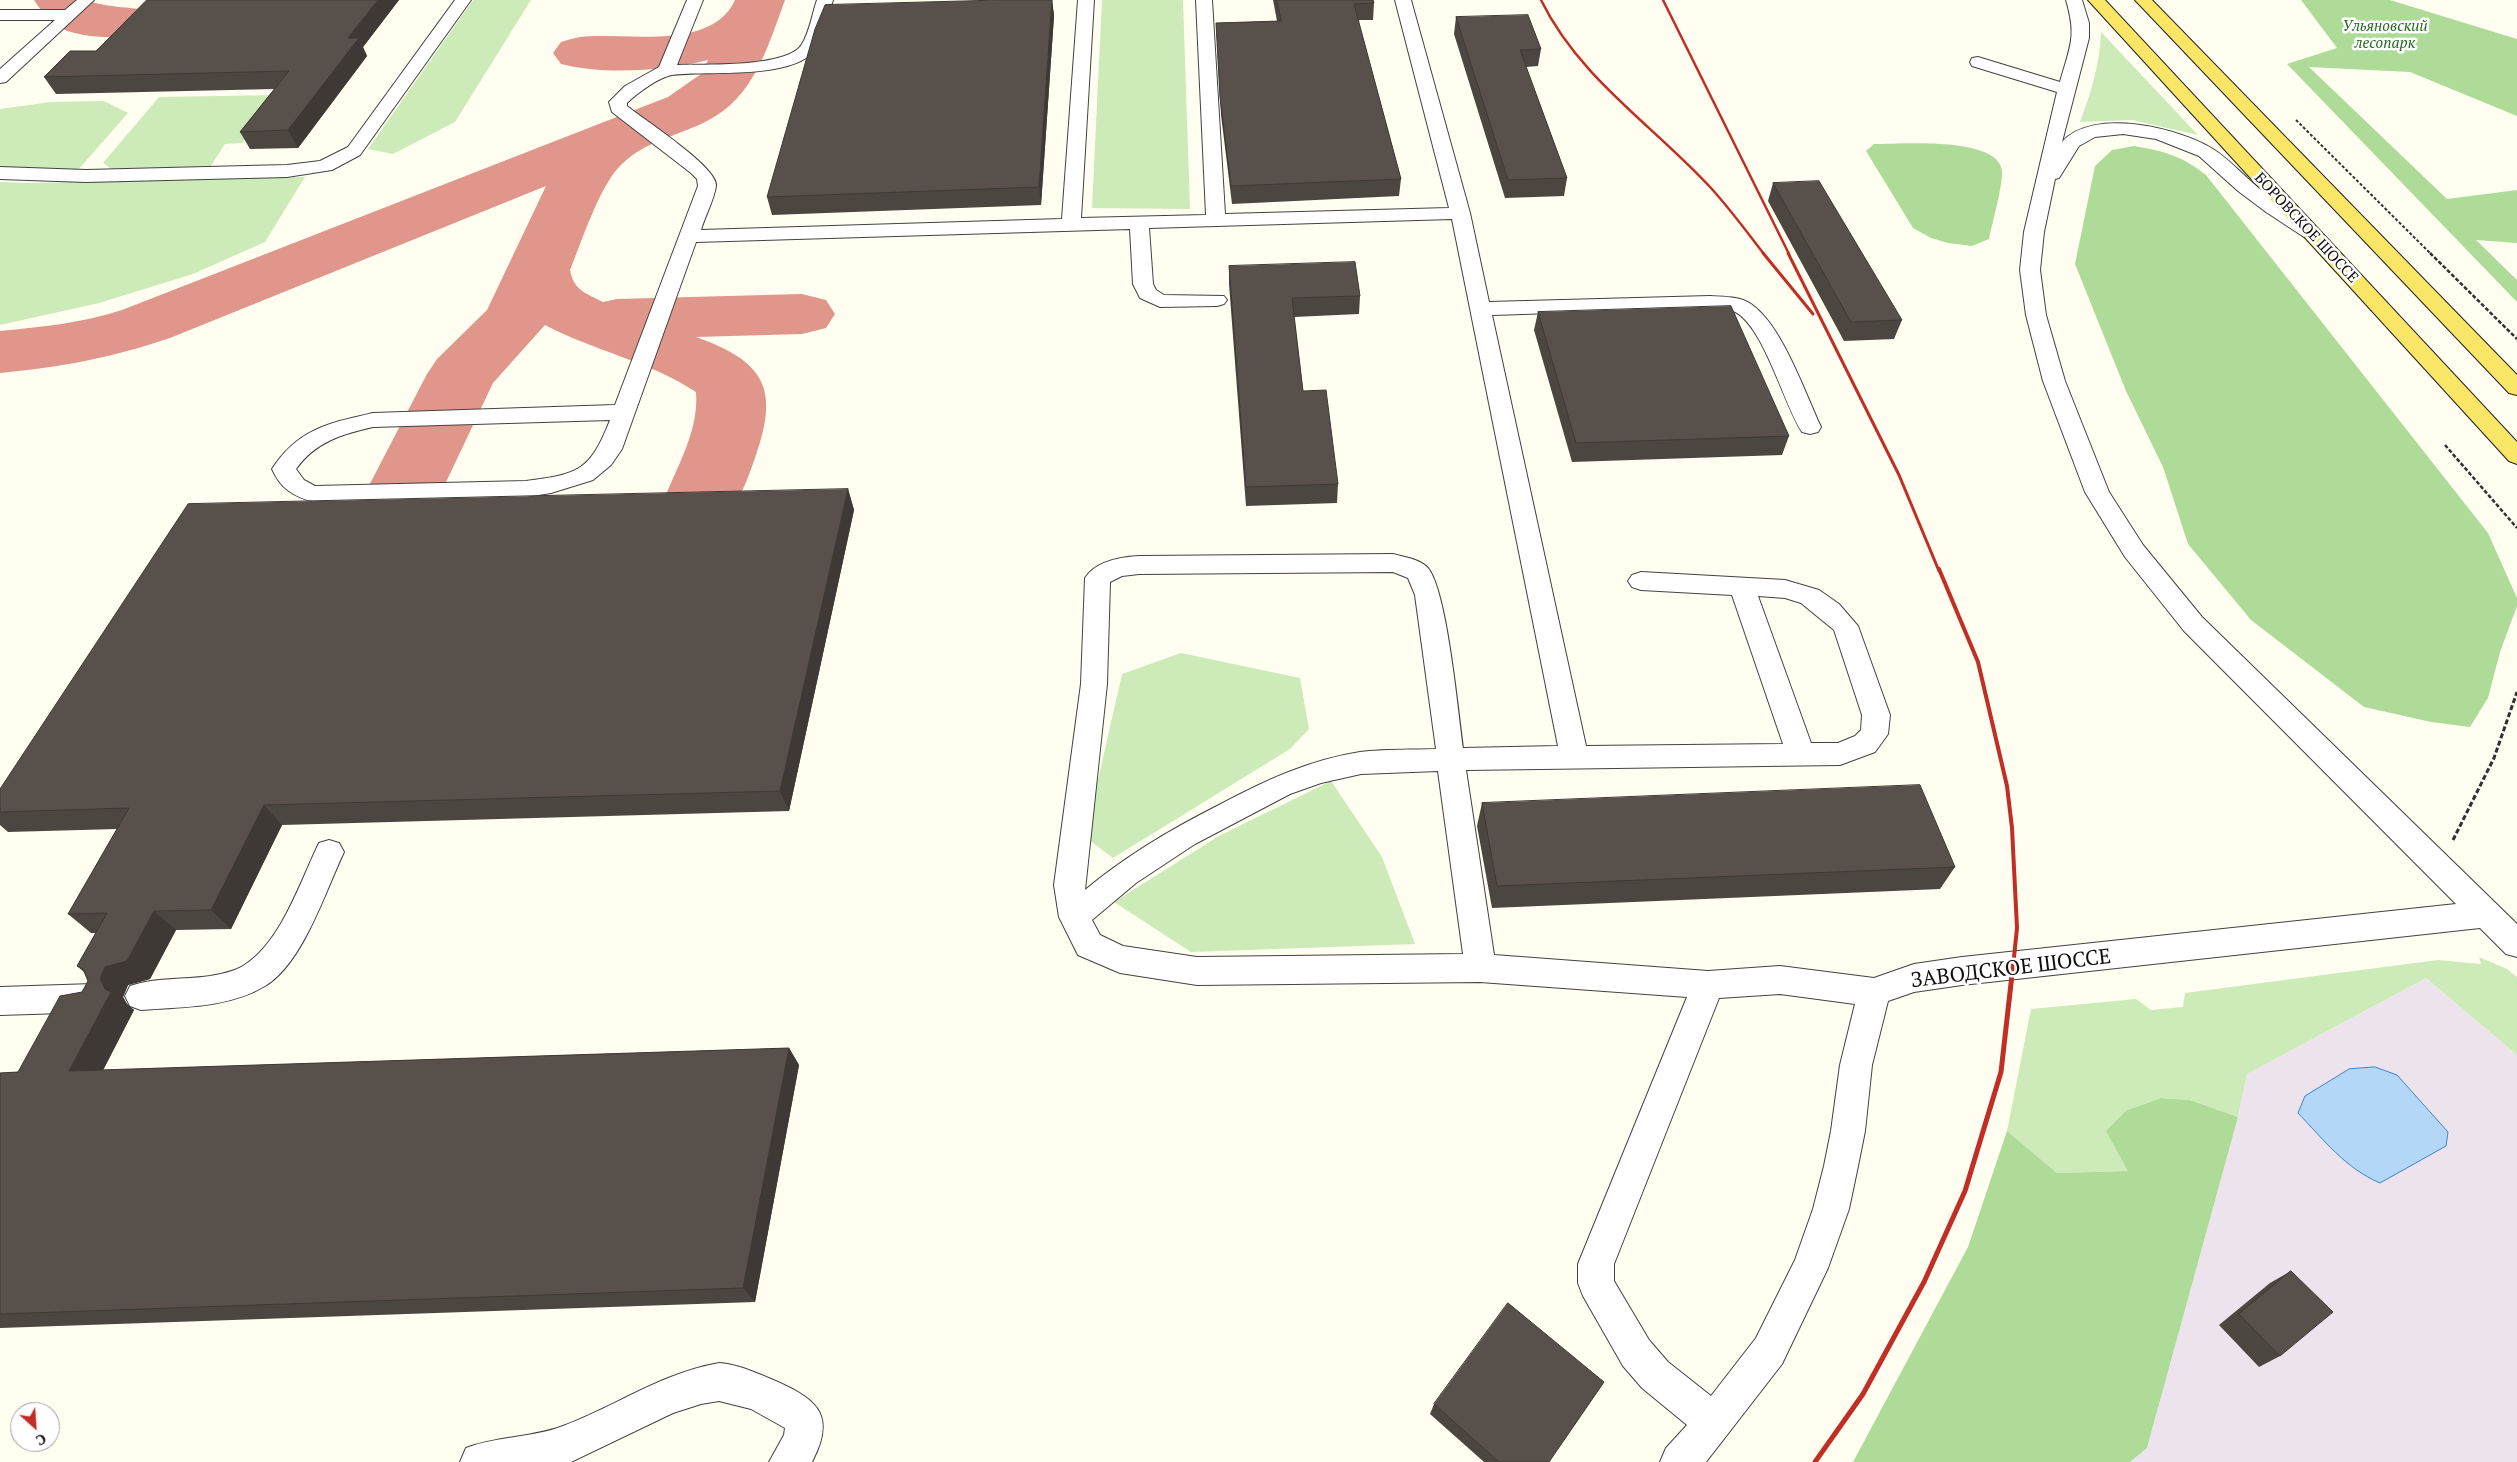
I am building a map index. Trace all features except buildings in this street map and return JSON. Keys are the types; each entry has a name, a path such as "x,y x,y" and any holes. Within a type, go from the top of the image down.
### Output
{"main road":[{"name":"БОРОВСКОЕ ШОССЕ","path":"2096,0 2517,456"},
{"path":"2143,0 2517,388"}],"street":[{"path":"0,78 86,0"},
{"path":"0,173 86,176 287,171 325,166 354,151 463,0"},
{"path":"666,70 695,0"},
{"path":"624,412 373,420 343,427 316,437 299,447 284,470 288,480 297,489 314,494 526,489 560,484 587,474 602,464 624,412 708,186 706,178 698,169 618,108 618,102 622,96 666,70 732,68 774,64 799,57 810,46 825,0"},
{"path":"1071,223 1086,0"},
{"path":"1204,0 1216,220"},
{"path":"1403,0 1460,213 1574,756"},
{"path":"2074,0 2081,23 2082,38 2060,111 2034,232 2030,270 2036,315 2051,373 2066,417 2097,492 2160,584 2220,653 2517,944"},
{"path":"0,15 70,15"},
{"path":"1978,62 2066,90"},
{"path":"2044,188 2076,139 2107,130 2154,133 2185,142 2206,152 2250,191 2311,233"},
{"path":"688,236 1071,223 1460,213"},
{"path":"1139,222 1143,284 1147,294 1160,301 1217,300"},
{"path":"1480,309 1710,302 1735,304 1750,313 1762,327 1810,427"},
{"path":"1480,968 1428,595 1424,579 1419,572 1393,563 1146,564 1123,566 1108,570 1098,578 1094,684 1069,885 1074,917 1089,945 1120,959 1197,971 1480,968 1708,985 1780,980 1874,992 1856,1065 1848,1131 1841,1166 1831,1208 1810,1268 1769,1351 1714,1423 1680,1462"},
{"path":"1074,917 1124,874 1185,836 1280,786 1318,772 1361,763 1574,756 1840,754 1865,744 1874,734 1876,716 1845,626 1830,611 1810,596 1785,589 1641,581"},
{"path":"1742,587 1801,755"},
{"path":"141,996 214,989 254,977 268,966 283,946 329,852"},
{"name":"ЗАВОДСКОЕ ШОССЕ","path":"1874,992 1914,978 2486,914"},
{"path":"1708,985 1596,1264 1596,1283 1623,1332 1655,1375 1714,1423"},
{"path":"0,1001 94,998"},
{"path":"480,1462 512,1459 564,1445 694,1387 721,1381 780,1401 798,1414 805,1424 804,1434 800,1446 789,1462"}],"path":[{"path":"2294,118 2517,339"},
{"path":"2445,445 2517,528"},
{"path":"2451,844 2494,758 2517,692"}],"shaded area":[{"path":"2426,978 2517,1055 2517,1462 2130,1462 2147,1448 2238,1117 2247,1074"}],"green space":[{"path":"473,0 531,0 455,122 393,154 368,149"},
{"path":"1102,0 1183,0 1190,209 1092,208"},
{"name":"Ульяновский лесопарк","path":"2301,0 2390,0 2517,39 2517,116 2410,72 2309,67 2447,199 2517,190 2517,243 2476,240 2517,280 2517,302 2287,64 2337,48"},
{"path":"2101,32 2198,135 2132,120 2080,122 2094,78"},
{"path":"279,95 242,143 225,144 210,167 113,170 103,163 159,97"},
{"path":"104,101 128,113 78,170 0,169 0,109 51,102"},
{"path":"1874,144 1947,144 1984,152 1997,160 2002,171 2002,177 1989,239 1972,246 1948,243 1931,238 1913,228 1866,151"},
{"path":"2134,146 2172,155 2189,163 2206,175 2488,533 2517,598 2517,606 2500,652 2488,698 2470,727 2431,722 2364,707 2251,620 2188,544 2163,467 2126,391 2075,264 2095,166 2112,150"},
{"path":"305,177 265,242 193,274 99,303 0,325 0,182"},
{"path":"1181,653 1300,678 1309,729 1290,749 1113,858 1085,837 1122,674"},
{"path":"1331,781 1382,857 1415,944 1191,952 1114,902 1219,836"},
{"path":"2479,957 2507,969 2517,977 2517,1055 2426,978 2247,1074 2238,1117 2190,1100 2161,1098 2127,1110 2128,1171 2057,1173 2007,1131 2031,1009 2136,999 2151,1010 2183,1007 2185,993 2438,960 2481,964"},
{"path":"2161,1098 2190,1100 2238,1117 2147,1448 2130,1462 1853,1462 1968,1247 2007,1131 2057,1173 2128,1171 2106,1131 2127,1110"}],"water":[{"path":"2375,1067 2397,1075 2448,1132 2446,1146 2380,1183 2356,1170 2326,1143 2298,1113 2305,1096 2349,1069"}],"taxiway":[{"path":"59,0 76,15 90,20 131,22"},
{"path":"754,15 760,0"},
{"path":"0,352 63,346 103,338 146,324 688,109 720,86 732,68 754,15"},
{"path":"580,53 649,53 697,47 720,40 739,30 754,15"},
{"path":"538,270 579,179 601,151 628,134"},
{"path":"400,499 462,374 516,319 538,270"},
{"path":"538,270 543,291 559,305 583,318 701,364 721,377 731,391 731,416 728,430 703,497"},
{"path":"617,319 802,314"}],"railway":[{"path":"1541,0 1557,28 1596,77 1711,188 1764,254"},
{"path":"1663,0 1789,254"},
{"path":"1763,253 1813,314"},
{"path":"1788,253 1899,475 1939,571"},
{"path":"1939,569 1978,662 2007,786 2012,828 2017,928 2013,967"},
{"path":"1815,1462 1863,1394 1924,1282 1965,1191 2001,1072 2013,966"}]}
